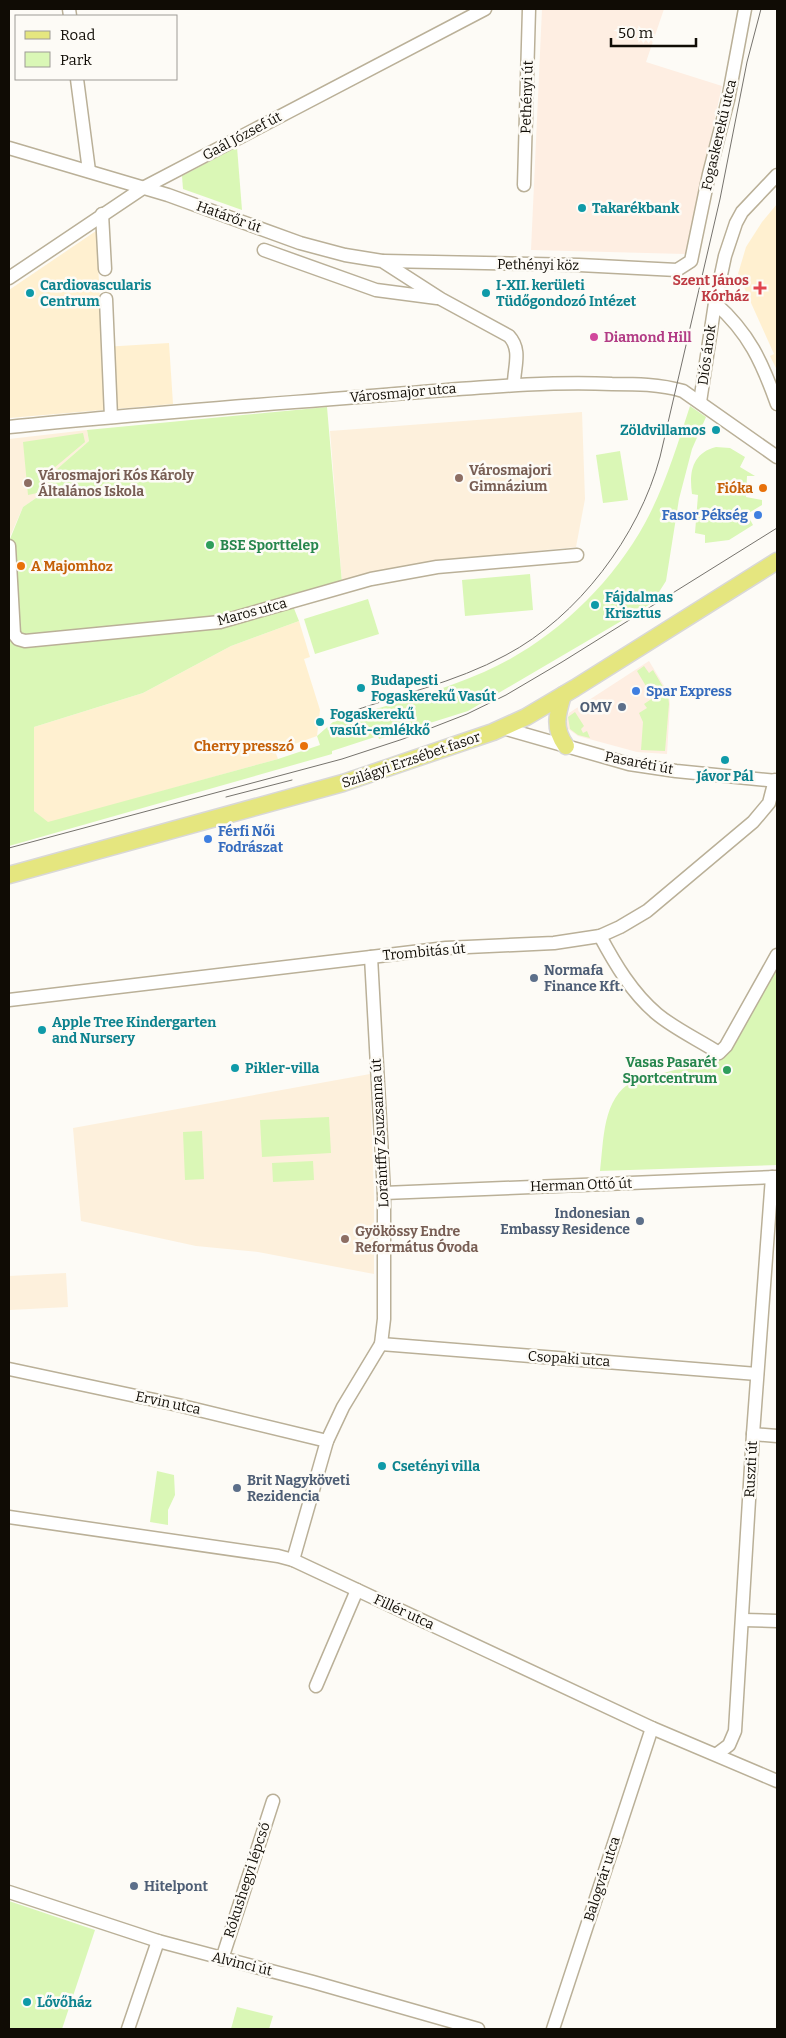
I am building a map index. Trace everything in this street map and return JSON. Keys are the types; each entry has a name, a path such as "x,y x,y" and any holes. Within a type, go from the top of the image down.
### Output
{"main road":[{"name":"Szilágyi Erzsébet fasor","path":"9,875 343,783 475,740 503,728 563,695 777,561"},
{"path":"563,695 556,719 557,728 566,746"}],"street":[{"name":"Gaál József út","path":"9,278 143,188 484,9"},
{"name":"Pethényi út","path":"524,185 529,9"},
{"name":"Fogaskerekű utca","path":"691,261 708,174 728,100 745,9"},
{"path":"77,80 89,171"},
{"name":"Határőr út","path":"9,148 168,195 300,243 345,255 382,261 509,336 514,342 517,360 514,384"},
{"name":"Diós árok","path":"700,402 715,303 725,256 736,223 742,212 777,176"},
{"path":"102,214 105,269"},
{"name":"Határőr út","path":"264,250 376,290 442,298"},
{"name":"Pethényi köz","path":"382,261 580,265 677,270 691,261"},
{"path":"106,300 111,417"},
{"path":"715,303 737,326 754,348 777,404"},
{"name":"Városmajor utca","path":"9,427 514,384 584,383 663,387 683,391 776,455"},
{"name":"Maros utca","path":"9,546 14,634 18,639 25,641 220,622 371,579 437,567 577,555"},
{"name":"Pasaréti út","path":"503,728 629,764 776,780"},
{"name":"Trombitás út","path":"9,1000 446,948 554,943 600,936 620,928 647,911 753,822 769,803 776,780"},
{"path":"600,936 615,963 637,993 657,1014 719,1053 726,1046 777,955"},
{"name":"Lorántffy Zsuzsanna út","path":"293,1560 327,1441 343,1408 380,1344 384,1319 384,1193 371,957"},
{"name":"Herman Ottó út","path":"384,1193 775,1177"},
{"name":"Ruszti út","path":"717,1754 728,1745 735,1731 757,1374 775,1177"},
{"name":"Csopaki utca","path":"380,1344 757,1374"},
{"name":"Ervin utca","path":"9,1369 178,1405 327,1441"},
{"path":"753,1434 777,1436"},
{"name":"Fillér utca","path":"9,1517 278,1556 293,1560 652,1728 777,1781"},
{"path":"316,1686 356,1590"},
{"path":"743,1620 777,1621"},
{"name":"Balogvár utca","path":"553,2029 652,1728"},
{"name":"Rókushegyi lépcső","path":"222,1959 273,1801"},
{"name":"Alvinci út","path":"9,1892 158,1941 313,1982 478,2029"},
{"path":"128,2029 158,1941"}],"shaded area":[{"path":"542,9 664,9 646,62 722,86 685,254 531,250"},
{"name":"Szent János Kórház","path":"777,204 776,368 770,356 774,354 738,274 746,247 762,222"},
{"path":"96,231 103,347 169,343 173,404 9,418 9,290"},
{"name":"Városmajori Gimnázium","path":"582,412 585,499 576,547 446,560 342,583 330,431"},
{"name":"Városmajori Kós Károly Általános Iskola","path":"87,430 89,441 57,469 39,496 23,507 9,539 9,439"},
{"path":"299,621 310,657 304,659 320,710 317,736 275,751 278,759 48,823 34,811 34,727 143,693 231,646"},
{"path":"649,661 669,694 667,754 637,752 578,736 567,728 566,722 569,713"},
{"path":"370,1074 374,1197 374,1274 258,1252 196,1246 81,1221 73,1128"},
{"path":"66,1273 68,1307 10,1310 9,1276"}],"green space":[{"path":"237,147 242,210 183,189 182,176"},
{"path":"690,406 706,417 692,449 679,499 666,581 652,603 468,711 379,739 378,736 332,751 332,754 9,846 10,539 23,507 39,496 57,469 89,441 87,430 327,407 342,583 293,606 299,621 231,646 143,693 34,727 34,811 48,822 278,759 320,745 317,736 333,722 466,680 508,660 532,645 576,611 596,591 631,547 659,495"},
{"path":"83,433 85,442 54,468 37,493 28,495 23,442"},
{"path":"716,447 730,448 745,457 740,467 755,476 747,476 746,497 762,500 762,505 747,514 753,525 729,540 705,543 705,535 695,533 698,495 692,494 691,479 697,459 708,450"},
{"path":"620,451 628,500 603,503 596,455"},
{"path":"530,574 533,610 465,616 462,580"},
{"path":"368,599 379,634 315,654 304,619"},
{"path":"644,666 649,673 653,670 668,695 665,751 641,750 643,722 639,713 647,708 644,704 653,698 637,671"},
{"path":"575,712 584,726 581,729 583,733 587,731 590,738 578,735 570,729 568,717"},
{"name":"Vasas Pasarét Sportcentrum","path":"777,964 777,1165 600,1171 606,1121 615,1098 623,1088 633,1081 720,1058"},
{"path":"329,1117 331,1153 262,1157 260,1120"},
{"path":"202,1131 204,1179 185,1180 183,1132"},
{"path":"313,1161 314,1180 273,1182 272,1163"},
{"path":"157,1471 174,1475 175,1495 168,1510 168,1525 150,1522"},
{"path":"9,1901 95,1930 62,2029 9,2029"},
{"path":"237,2007 273,2016 269,2029 231,2029"}],"tram line":[{"path":"342,715 446,681 487,665 506,655 532,639 581,596 621,544 637,516 650,487 660,457 720,199 747,62 761,9"},
{"path":"9,848 342,759 403,739 467,714 506,695 562,662 777,528"},
{"path":"226,797 292,780"}],"place":[{"name":"Takarékbank","path":"582,208"},
{"name":"Szent János Kórház","path":"760,288"},
{"name":"Cardiovascularis Centrum","path":"30,293"},
{"name":"I-XII. kerületi Tüdőgondozó Intézet","path":"486,293"},
{"name":"Diamond Hill","path":"594,337"},
{"name":"Zöldvillamos","path":"716,430"},
{"name":"Városmajori Gimnázium","path":"459,478"},
{"name":"Városmajori Kós Károly Általános Iskola","path":"28,483"},
{"name":"Fióka","path":"763,488"},
{"name":"Fasor Pékség","path":"758,515"},
{"name":"BSE Sporttelep","path":"210,545"},
{"name":"A Majomhoz","path":"21,566"},
{"name":"Fájdalmas Krisztus","path":"595,605"},
{"name":"Budapesti Fogaskerekű Vasút","path":"361,688"},
{"name":"Spar Express","path":"636,691"},
{"name":"OMV","path":"622,707"},
{"name":"Fogaskerekű vasút-emlékkő","path":"320,722"},
{"name":"Cherry presszó","path":"304,746"},
{"name":"Jávor Pál","path":"725,760"},
{"name":"Férfi Női Fodrászat","path":"208,839"},
{"name":"Normafa Finance Kft.","path":"534,978"},
{"name":"Apple Tree Kindergarten and Nursery","path":"42,1030"},
{"name":"Pikler-villa","path":"235,1068"},
{"name":"Vasas Pasarét Sportcentrum","path":"727,1070"},
{"name":"Indonesian Embassy Residence","path":"640,1221"},
{"name":"Gyökössy Endre Református Óvoda","path":"345,1239"},
{"name":"Csetényi villa","path":"382,1466"},
{"name":"Brit Nagyköveti Rezidencia","path":"237,1488"},
{"name":"Hitelpont","path":"134,1886"},
{"name":"Lővőház","path":"27,2002"}]}
